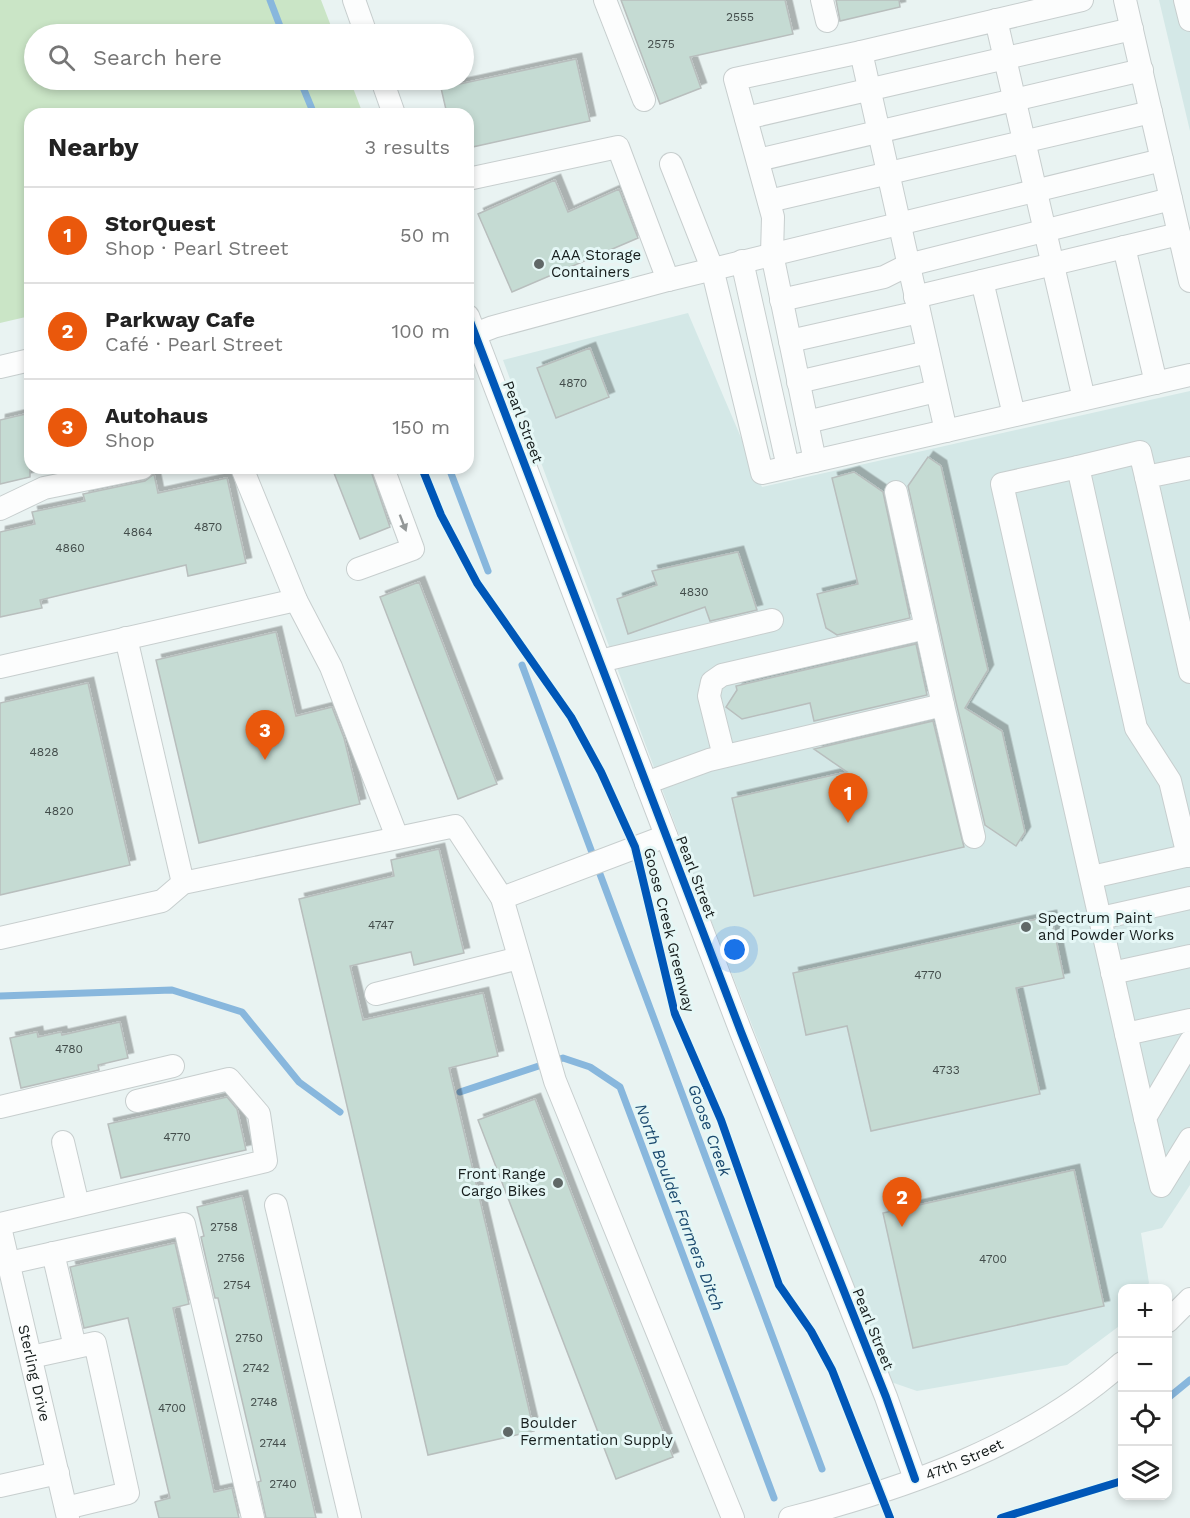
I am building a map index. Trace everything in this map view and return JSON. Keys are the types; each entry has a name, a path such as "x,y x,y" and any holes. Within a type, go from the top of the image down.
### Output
{"street":[{"path":"354,0 362,24"},
{"path":"605,0 644,100"},
{"path":"815,461 772,254 773,217 735,79 1082,0"},
{"path":"1125,0 1190,281"},
{"path":"1185,0 1190,20"},
{"path":"996,20 1084,399"},
{"path":"746,118 1132,29"},
{"path":"861,52 945,431"},
{"path":"758,160 1142,70"},
{"path":"386,90 392,108"},
{"path":"769,201 1151,112"},
{"path":"474,178 618,147 668,279"},
{"path":"474,325 493,327 712,268 1162,160"},
{"path":"671,164 712,268 762,474 1190,375"},
{"path":"781,300 884,277 908,265 1171,199"},
{"path":"790,341 917,304 982,281 1179,234"},
{"path":"1124,247 1156,382"},
{"path":"742,261 788,467"},
{"path":"982,281 1014,415"},
{"name":"Pearl Street","path":"474,330 666,836 886,1397 915,1479"},
{"path":"798,382 928,352"},
{"path":"0,367 24,361"},
{"path":"807,422 936,391"},
{"path":"1190,672 1140,452 1002,484 1161,1186 1190,1140"},
{"path":"1078,467 1136,728 1170,781 1189,855 1092,878"},
{"path":"1146,477 1190,468"},
{"path":"0,510 44,488 113,474"},
{"path":"244,474 296,600 331,667 397,837"},
{"path":"358,569 413,549 385,474"},
{"path":"896,492 974,837"},
{"path":"0,667 296,600"},
{"path":"600,661 772,620"},
{"path":"724,756 709,696 712,682 722,675 926,628"},
{"path":"126,638 183,883"},
{"path":"646,783 724,756 943,705"},
{"path":"0,938 162,901 183,883 455,826 502,898 548,1061 733,1518"},
{"path":"502,898 666,836"},
{"path":"1101,918 1190,898"},
{"path":"1113,973 1190,956"},
{"path":"376,994 519,958"},
{"path":"1126,1034 1190,1020"},
{"path":"1144,1118 1190,1042"},
{"path":"0,1107 173,1066"},
{"path":"0,1226 78,1205 266,1161 259,1114 229,1079 137,1101"},
{"path":"63,1142 78,1205"},
{"path":"276,1205 350,1518"},
{"path":"9,1263 184,1224 253,1518"},
{"name":"Sterling Drive","path":"0,1226 67,1513"},
{"path":"53,1253 75,1347"},
{"path":"1172,1316 1190,1299"},
{"path":"31,1357 95,1343 128,1493 67,1513"},
{"name":"47th Street","path":"789,1518 959,1463 1033,1426 1118,1366"},
{"path":"0,1486 58,1473"}],"shaded area":[{"path":"1159,0 1190,0 1190,131"},
{"path":"688,313 762,487 1190,391 1190,1185 1162,1228 1141,1233 1149,1283 1118,1284 1118,1327 1067,1365 917,1391 891,1382 702,897 503,360"}],"green space":[{"path":"0,0 321,0 330,24 24,24 24,90 354,90 361,108 24,108 24,317 0,323"}],"building":[{"path":"621,0 785,0 793,34 690,57 701,88 660,104"},
{"path":"836,0 899,0 900,7 840,21"},
{"path":"576,59 590,121 474,147 474,108 446,108 441,90 474,90 474,81"},
{"name":"AAA Storage Containers","path":"555,180 568,212 619,189 638,238 512,292 478,214"},
{"path":"590,348 609,397 556,418 537,368"},
{"path":"24,414 24,474 30,474 30,477 0,484 0,420"},
{"path":"928,457 941,466 988,670 965,708 1002,731 1025,832 1016,846 985,825 956,702 908,486"},
{"path":"854,472 883,492 910,618 837,635 826,628 817,594 858,584 832,478"},
{"path":"154,474 158,493 227,478 246,563 188,576 186,565 40,600 42,608 0,617 0,532 35,524 32,512 85,501 83,494 145,481"},
{"path":"334,474 372,474 390,527 360,539"},
{"path":"738,552 757,610 710,621 705,607 628,634 617,599 657,585 652,571"},
{"path":"419,582 497,784 458,799 380,597"},
{"path":"276,632 296,716 332,707 344,738 360,804 199,843 156,660"},
{"path":"916,644 927,695 814,721 810,703 742,719 726,707 737,690 736,686"},
{"path":"88,683 130,865 0,895 0,703"},
{"path":"933,721 964,847 754,896 732,798 847,772 814,749"},
{"path":"439,849 464,953 414,965 411,952 350,966 363,1020 483,993 498,1056 449,1068 534,1431 428,1455 299,899 394,876 391,860"},
{"path":"1051,916 1064,978 1016,988 1040,1094 871,1131 847,1026 806,1035 793,973"},
{"path":"120,1022 128,1058 98,1065 99,1070 21,1088 10,1038 37,1032 38,1037 61,1032 62,1035"},
{"path":"227,1097 237,1109 246,1150 121,1178 108,1124"},
{"path":"535,1099 673,1457 616,1479 478,1120"},
{"path":"1074,1170 1104,1306 913,1348 883,1213"},
{"path":"242,1196 316,1518 266,1518 258,1482 261,1481 218,1298 215,1298 201,1237 204,1236 197,1207"},
{"path":"175,1243 189,1304 173,1308 214,1492 232,1488 239,1518 159,1518 155,1502 170,1498 128,1318 84,1328 70,1267"}],"waterway":[{"name":"Goose Creek","path":"270,0 279,24"},
{"name":"Goose Creek","path":"304,90 312,108"},
{"name":"Goose Creek","path":"451,474 488,571"},
{"name":"Goose Creek","path":"522,665 822,1469"},
{"name":"North Boulder Farmers Ditch","path":"0,996 172,990 242,1012 299,1082 340,1112"},
{"name":"North Boulder Farmers Ditch","path":"460,1092 563,1058 590,1067 620,1087 774,1498"},
{"path":"1172,1395 1190,1380"}],"cycle path":[{"path":"474,332 741,1032 886,1397 915,1479"},
{"name":"Goose Creek Greenway","path":"424,474 441,515 477,583 571,717 601,772 635,847 675,1014 721,1120 779,1285 811,1331 832,1370 890,1518"},
{"path":"1001,1518 1118,1482"}],"place":[{"name":"AAA Storage Containers","path":"539,264"},
{"name":"Autohaus","path":"265,760"},
{"name":"StorQuest","path":"848,823"},
{"name":"Spectrum Paint and Powder Works","path":"1026,927"},
{"name":"Front Range Cargo Bikes","path":"558,1183"},
{"name":"Parkway Cafe","path":"902,1227"},
{"name":"Boulder Fermentation Supply","path":"508,1432"}]}
